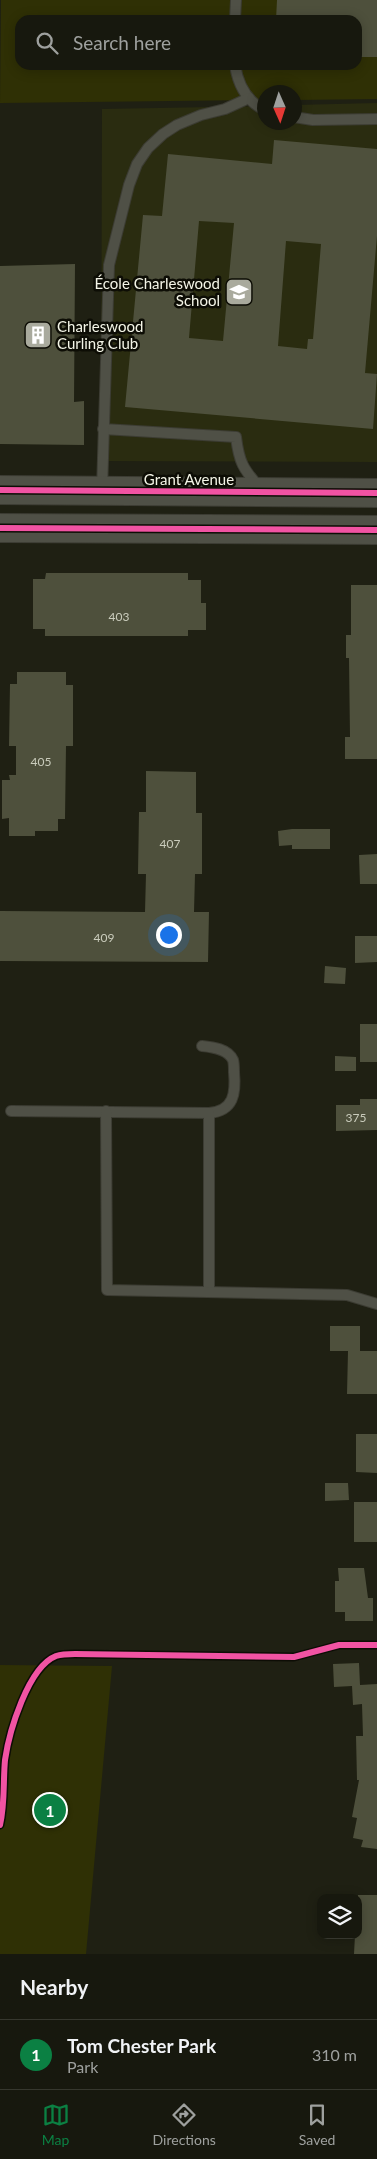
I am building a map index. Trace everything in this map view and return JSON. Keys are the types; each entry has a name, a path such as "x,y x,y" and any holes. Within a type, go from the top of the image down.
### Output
{"main road":[{"name":"Grant Avenue","path":"0,490 377,493"},
{"path":"1,529 377,530"}],"lane":[{"path":"235,15 236,0"},
{"path":"236,70 240,84 249,98 257,104"},
{"path":"102,491 109,265 128,185 137,164 148,148 163,134 177,125 201,115 225,109 249,98"},
{"path":"302,118 313,120 377,119"},
{"path":"103,429 236,437 238,458 245,472 264,492"},
{"path":"11,1111 220,1112 231,1102 235,1088 233,1060 224,1051 202,1046"},
{"path":"106,1111 107,1290 347,1295 377,1304"},
{"path":"209,1113 209,1292"}],"shaded area":[{"path":"1,0 377,0 377,99 302,100 302,85 257,85 257,100 0,103"},
{"name":"École Charleswood School","path":"377,103 377,462 101,461 102,109 257,106 257,130 302,130 302,105"},
{"path":"0,1665 112,1666 86,1954 0,1954"}],"building":[{"path":"277,0 377,0 377,57 362,57 362,15 276,15"},
{"path":"274,140 377,149 377,236 365,373 377,374 373,429 125,407 143,215 162,216 168,154 272,164","holes":["199,221 234,223 223,341 189,338","286,241 321,244 313,339 308,339 307,349 278,346"]},
{"name":"Charleswood Curling Club","path":"75,264 74,402 84,401 84,445 0,444 0,266"},
{"path":"46,573 188,573 188,580 201,580 201,603 206,603 206,630 188,630 188,636 45,636 45,629 33,629 33,579 45,579"},
{"path":"351,585 377,585 377,759 345,759 345,737 350,737 349,658 346,658 346,635 351,635"},
{"path":"17,672 66,672 66,685 73,685 73,746 66,746 65,819 58,819 58,831 35,831 35,836 9,836 9,818 2,819 2,780 10,780 9,775 16,775 16,746 9,746 10,684 17,684"},
{"path":"146,771 196,772 196,813 202,813 202,874 195,874 194,912 209,912 208,962 0,961 0,911 145,912 146,874 138,874 139,812 146,812"},
{"path":"330,829 330,849 292,849 292,845 279,846 278,831"},
{"path":"377,854 377,884 360,884 359,855"},
{"path":"355,936 377,936 377,962 355,963"},
{"path":"325,966 346,968 345,984 324,983"},
{"path":"360,1024 377,1024 377,1062 360,1062"},
{"path":"335,1056 356,1057 356,1071 335,1071"},
{"path":"360,1099 377,1099 377,1130 336,1131 336,1105 360,1105"},
{"path":"330,1326 360,1326 360,1351 377,1351 377,1394 347,1394 348,1351 330,1351"},
{"path":"356,1434 377,1434 377,1473 356,1472"},
{"path":"325,1483 348,1483 349,1500 325,1501"},
{"path":"354,1502 377,1502 377,1542 354,1542"},
{"path":"338,1568 364,1568 368,1598 373,1598 373,1621 345,1621 345,1612 335,1612 335,1581 339,1581"},
{"path":"359,1663 360,1685 377,1684 377,1849 361,1847 363,1840 353,1838 357,1818 352,1817 359,1780 357,1780 356,1736 363,1736 362,1704 353,1705 352,1686 334,1687 333,1664"},
{"path":"362,1895 377,1895 377,1954 354,1954 355,1939 362,1939"}],"cycle path":[{"path":"0,490 377,493"},
{"path":"0,528 377,530"},
{"path":"0,1825 7,1748 21,1702 37,1673 46,1662 56,1656 75,1654 294,1657 339,1645 377,1645"}],"place":[{"name":"École Charleswood School","path":"239,292"},
{"name":"Charleswood Curling Club","path":"38,335"},
{"name":"Tom Chester Park","path":"50,1810"}]}
